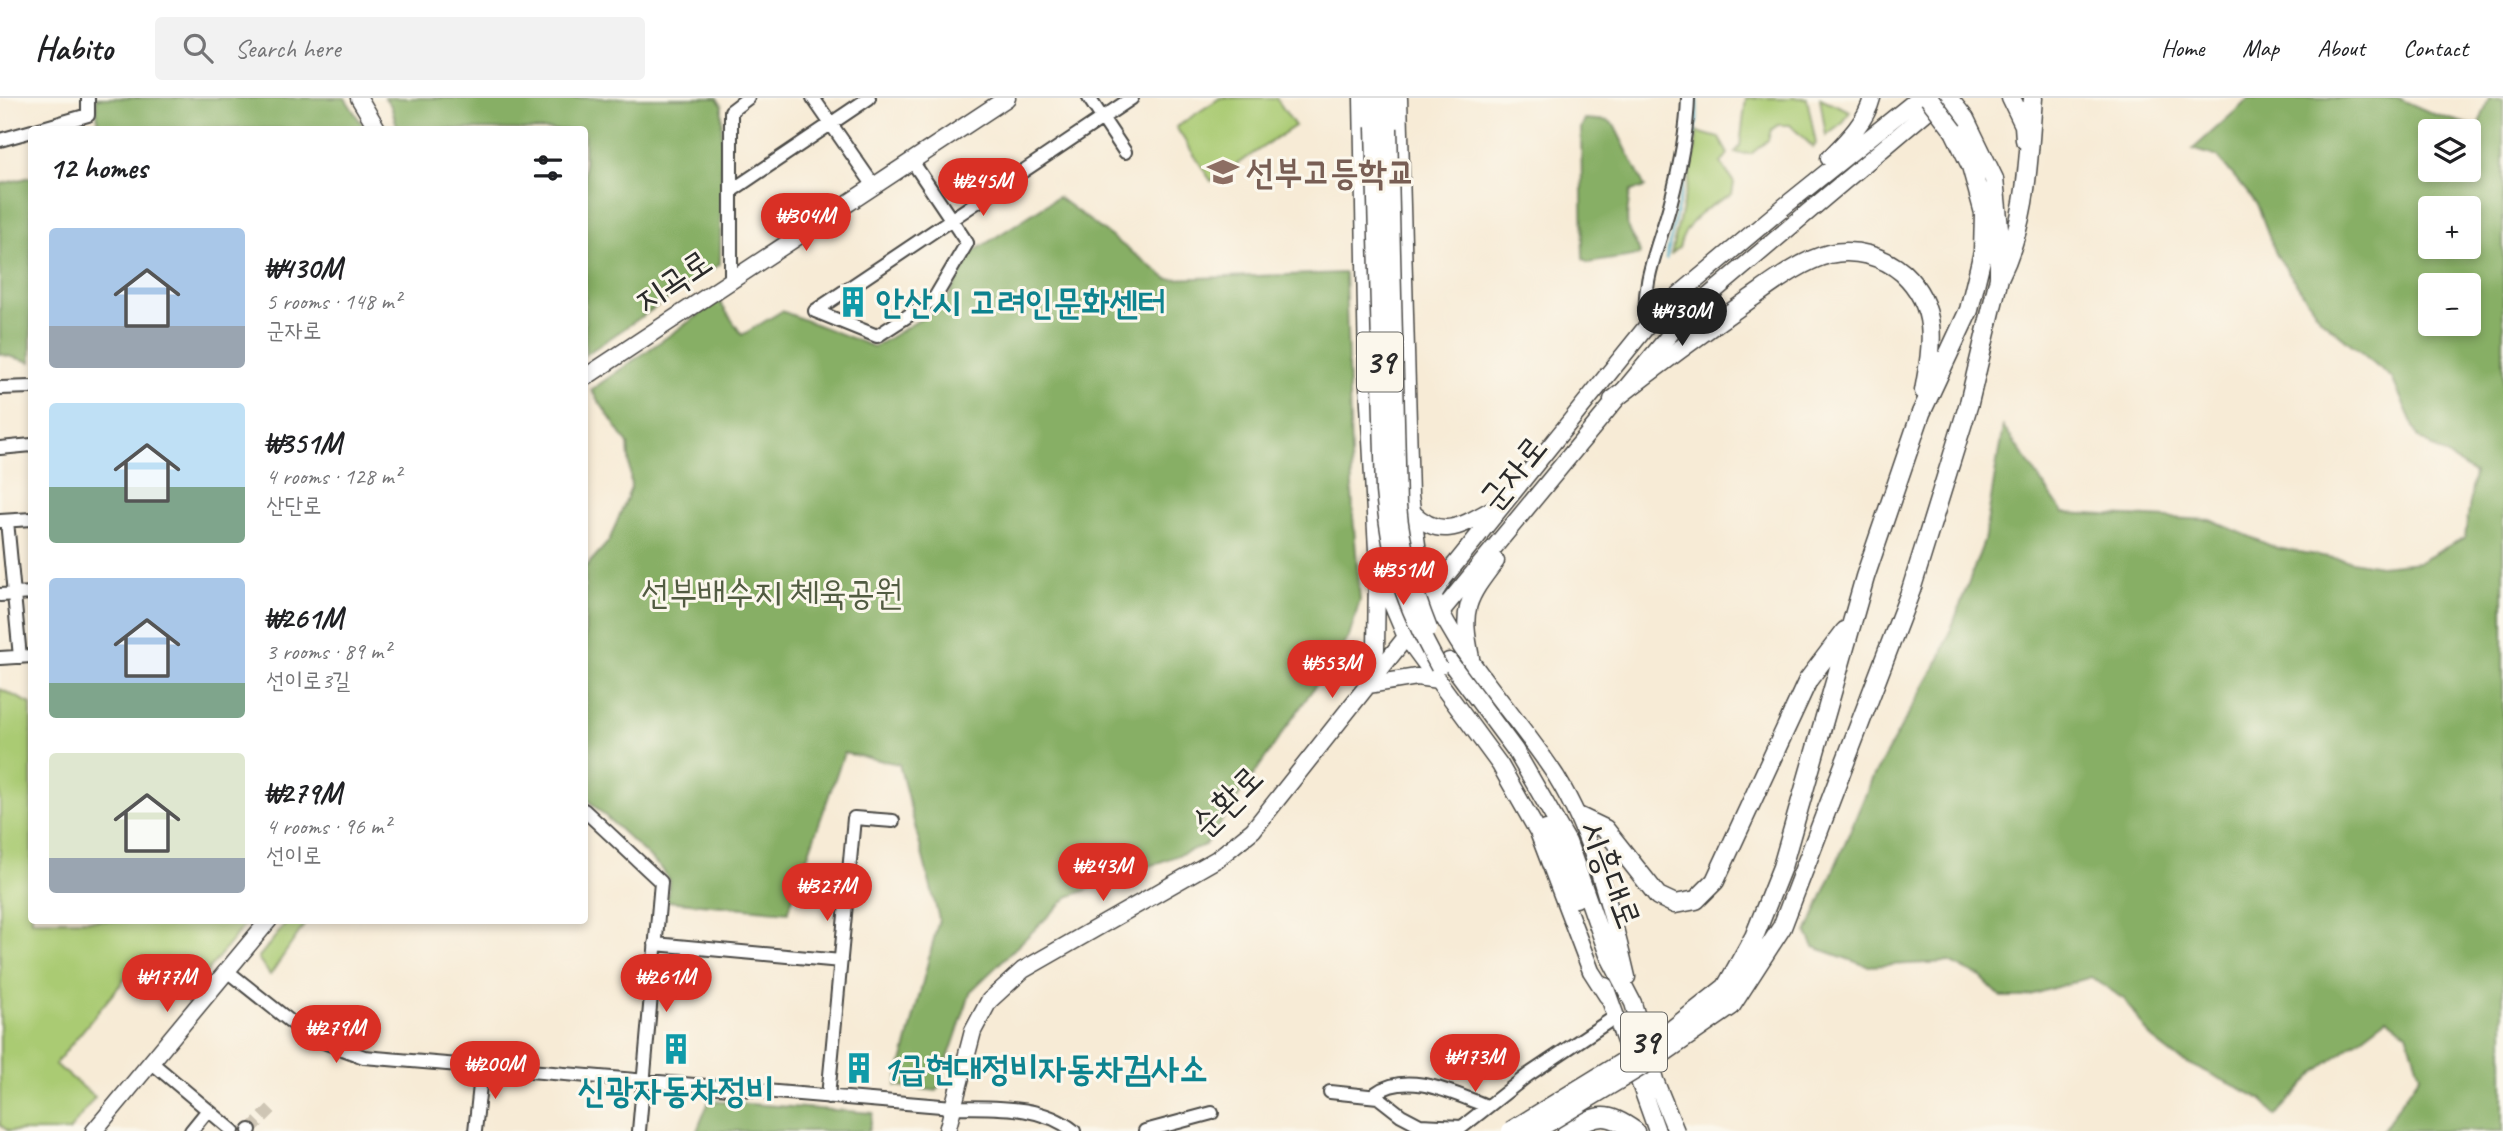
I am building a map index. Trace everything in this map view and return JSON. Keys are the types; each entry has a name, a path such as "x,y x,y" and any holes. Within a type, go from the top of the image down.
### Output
{"highway":[{"path":"1929,98 1959,125 1994,179 1999,228 1999,278"},
{"path":"1534,1131 1661,1047 1727,987 1754,937 1782,867 1852,623 1921,413 1969,310 1983,252 1984,214 1959,125 1948,98"},
{"path":"2011,98 2024,125 2029,172"},
{"path":"1511,1131 1731,1006 1782,927 1910,590 1969,403 1999,278 2012,252 2023,213 2029,172 2033,98"},
{"path":"1613,400 1678,349 1784,275 1829,254 1871,254 1894,265 1912,282 1931,318 1933,348 1921,413"},
{"path":"1580,817 1605,829 1658,896 1675,904 1696,900 1715,881 1808,680 1852,623"},
{"path":"1567,1131 1595,1117 1610,1116 1635,1131"}],"main road":[{"path":"359,98 376,126"},
{"name":"지곡로","path":"588,375 1007,98"},
{"path":"1362,98 1367,367 1377,546 1376,649 1368,685 1417,677 1442,669"},
{"name":"39","path":"1374,98 1382,127 1401,538 1408,592 1431,633 1442,669"},
{"path":"1786,205 1847,140 1869,110 1872,98"},
{"name":"군자로","path":"1406,637 1455,565 1647,326 1669,303 1919,98"},
{"name":"군자로","path":"1406,637 1439,612 1469,578 1613,400 1686,315 1943,98"},
{"path":"1382,569 1393,583 1409,583 1419,571 1412,512 1397,99"},
{"name":"39","path":"1382,127 1397,99"},
{"path":"1412,512 1430,527 1445,528 1470,522 1506,502"},
{"path":"1470,662 1465,614 1474,590 1509,543 1528,505"},
{"path":"1377,546 1389,597 1406,637 1442,669 1538,832 1591,971 1607,996"},
{"path":"1419,559 1431,597 1470,662 1554,774 1580,817 1617,936 1633,1003"},
{"path":"1455,565 1456,578 1469,578"},
{"name":"순환로","path":"947,1131 973,1031 989,1001 1005,985 1046,956 1217,859 1253,830 1406,637"},
{"path":"1442,669 1436,664 1450,653 1459,654 1470,662"},
{"name":"시흥대로","path":"1442,669 1514,750 1549,805 1572,852 1602,956 1607,996 1657,1131"},
{"path":"94,1131 266,924"},
{"name":"시흥대로","path":"1602,956 1633,1003 1655,1080 1676,1131"}],"street":[{"path":"48,126 88,115 88,98"},
{"path":"731,280 731,111 748,98"},
{"path":"813,98 874,186"},
{"path":"730,191 869,98"},
{"path":"1089,98 1125,152"},
{"path":"912,161 951,219 967,243 934,299 877,336 815,311 951,219 1132,98"},
{"path":"1647,326 1643,302 1646,282 1671,202 1688,98"},
{"path":"0,140 28,132"},
{"path":"0,388 28,387"},
{"path":"0,448 28,446"},
{"path":"0,658 26,656 4,521 28,519"},
{"path":"0,595 28,593"},
{"path":"588,814 661,882 639,1131"},
{"path":"828,1097 854,818 893,821"},
{"path":"655,944 841,961"},
{"path":"227,971 310,1037 364,1057 953,1107 1013,1108 1058,1118 1074,1131"},
{"path":"1331,1092 1378,1097 1401,1115 1420,1125 1462,1127 1487,1106 1615,1017"},
{"path":"151,1062 233,1131"},
{"path":"475,1131 482,1067"},
{"path":"1376,1093 1388,1085 1419,1085 1446,1089 1487,1106"},
{"path":"191,1131 208,1110"},
{"path":"1145,1131 1212,1113"}],"green space":[{"path":"96,98 345,98 363,126 98,126"},
{"path":"385,98 717,98 722,106 720,264 588,353 588,126 397,126 391,106"},
{"path":"1220,98 1276,98 1295,126 1211,181 1176,127"},
{"path":"1746,98 1807,98 1816,144 1813,147 1790,125 1778,125 1771,130 1768,140 1751,154 1735,153 1740,146"},
{"path":"1820,98 1850,111 1843,123 1826,136"},
{"path":"2250,98 2398,98 2450,119 2418,119 2418,182 2481,182 2481,119 2489,98 2503,98 2503,1131 2382,1131 2420,1075 2407,1033 2387,1018 2316,1072 2275,1116 2262,1099 2175,1057 2152,1039 2124,999 2091,977 2023,997 2001,997 1981,977 1949,962 1867,966 1814,947 1807,933 1872,779 1941,656 1984,541 2003,426 2063,513 2211,520 2276,548 2380,566 2419,562 2465,537 2474,473 2419,438 2392,378 2321,319 2276,254 2257,204 2218,157 2193,149"},
{"path":"1585,119 1609,121 1614,125 1645,187 1631,191 1627,219 1628,228 1640,255 1588,263 1583,259 1581,128"},
{"path":"1697,132 1719,138 1728,154 1721,163 1734,183 1732,194 1699,215 1686,230 1679,248 1671,254 1695,154"},
{"path":"28,178 28,361 0,354 0,184"},
{"name":"선부배수지 체육공원","path":"1058,197 1168,279 1345,273 1353,516 1360,600 1349,637 1205,845 1068,897 971,991 937,1091 896,1086 939,919 899,764 844,753 788,912 667,901 669,881 663,870 588,800 588,565 609,541 631,488 628,444 591,390 719,301 742,335 782,311 874,347 944,305 973,252"},
{"path":"0,689 28,703 28,924 245,924 202,978 175,984 143,957 55,1064 95,1097 69,1131 8,1131 0,1125"},
{"path":"286,924 305,924 270,975 258,958"},
{"path":"709,1101 873,1113 868,1131 697,1131"}],"waterway":[{"path":"1666,259 1697,121 1697,98"}],"tunnel":[{"path":"250,1130 272,1108"}],"place":[{"name":"선부고등학교","path":"1223,172"},
{"name":"안산시 고려인문화센터","path":"853,302"},
{"name":"신광자동차정비","path":"676,1049"},
{"name":"1급현대정비자동차검사소","path":"859,1068"}]}
